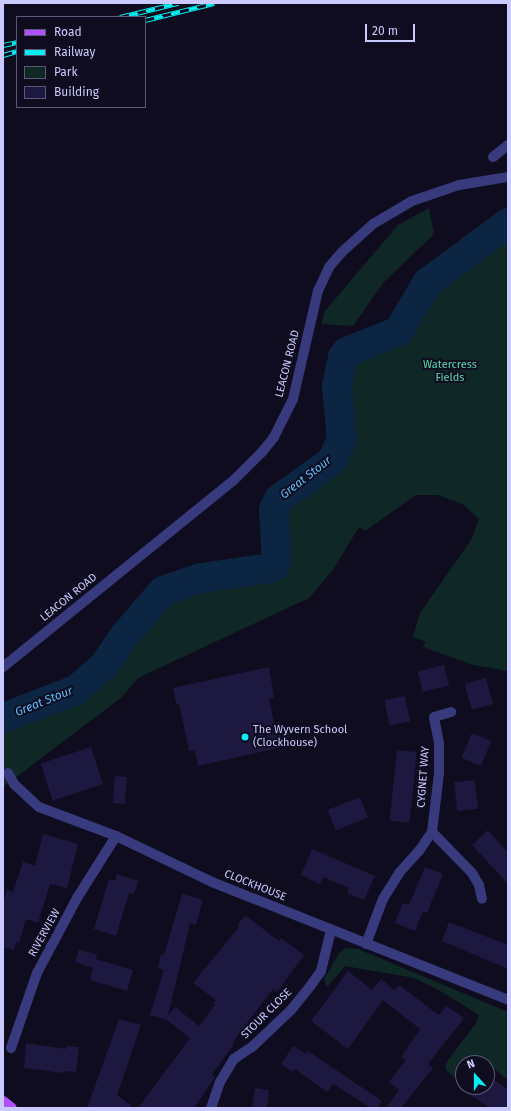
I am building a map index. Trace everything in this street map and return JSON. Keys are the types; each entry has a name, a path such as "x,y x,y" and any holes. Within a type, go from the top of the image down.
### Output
{"main road":[{"path":"3,1101 12,1108"}],"street":[{"path":"493,158 508,145"},
{"name":"LEACON ROAD","path":"3,667 234,480 262,452 277,431 292,399 318,291 329,267 342,252 373,224 412,201 459,185 508,177"},
{"name":"CYGNET WAY","path":"366,944 383,899 399,873 419,852 432,832 439,773 439,743 434,716 451,712"},
{"name":"CLOCKHOUSE","path":"8,773 14,784 39,807 116,836 212,882 508,1000"},
{"path":"432,832 472,873 479,885 482,899"},
{"name":"RIVERVIEW","path":"11,1048 37,974 78,898 116,836"},
{"name":"STOUR CLOSE","path":"211,1108 220,1082 234,1059 252,1047 291,1010 321,971 331,930"}],"green space":[{"path":"429,208 434,234 384,282 353,326 321,324 325,311 398,225"},
{"name":"Watercress Fields","path":"508,233 508,671 473,665 423,647 426,642 413,637 420,613 471,540 479,519 464,505 438,495 416,495 365,531 359,527 333,570 309,598 138,678 122,697 3,787 3,727 44,715 89,693 114,669 137,629 156,607 176,594 193,587 218,583 261,581 279,574 287,563 291,548 285,517 287,503 338,467 345,457 350,428 346,386 348,372 354,359 404,337 436,282"},
{"path":"346,948 358,949 508,1012 508,1080 495,1069 495,1055 455,1055 455,1078 446,1070 446,1063 476,1023 479,1015 437,989 414,978 345,966 327,987 324,979 340,952"}],"building":[{"path":"444,665 449,685 423,692 418,672"},
{"path":"269,667 274,698 269,699 275,727 286,725 290,741 286,741 287,746 198,766 195,750 189,751 179,703 176,704 173,688"},
{"path":"486,678 493,704 472,710 465,684"},
{"path":"405,696 410,722 389,726 384,700"},
{"path":"472,733 491,741 481,766 461,758"},
{"path":"91,747 103,784 53,800 41,763"},
{"path":"397,750 417,752 409,823 390,821"},
{"path":"115,776 127,777 125,804 113,803"},
{"path":"475,780 478,809 457,811 454,782"},
{"path":"360,797 368,817 336,831 328,810"},
{"path":"488,830 508,853 508,884 472,845"},
{"path":"43,834 78,844 67,888 50,884 38,923 26,919 19,943 16,942 14,950 3,947 3,903 7,890 13,892 23,862 35,866"},
{"path":"312,849 375,876 364,900 347,893 349,888 323,877 320,884 301,875"},
{"path":"425,867 443,874 427,913 423,911 415,931 395,923 403,903 409,905"},
{"path":"117,874 138,881 134,894 129,893 116,936 94,929 109,879 115,881"},
{"path":"182,894 203,900 196,925 190,923 168,1016 175,1007 199,1026 215,1005 213,1003 216,1000 193,983 239,927 237,926 245,915 279,941 281,938 304,955 277,992 273,989 232,1043 234,1044 212,1075 215,1077 194,1108 138,1108 190,1038 167,1020 150,1015 164,970 158,968 161,954 164,955"},
{"path":"449,922 508,945 508,969 442,941"},
{"path":"79,949 97,955 96,959 133,970 127,991 90,980 93,968 75,962"},
{"path":"348,971 372,990 381,979 394,990 399,985 439,1015 446,1006 464,1018 428,1064 433,1068 401,1108 386,1108 399,1090 389,1082 406,1060 401,1057 420,1029 383,1000 348,1049 311,1021"},
{"path":"119,1019 141,1025 117,1095 134,1108 87,1108"},
{"path":"26,1043 66,1049 66,1046 79,1047 76,1072 63,1071 62,1073 24,1068"},
{"path":"293,1046 306,1054 308,1051 382,1101 378,1108 371,1108 333,1084 327,1092 295,1069 293,1072 281,1064"},
{"path":"495,1081 508,1089 508,1108 490,1108 470,1095 495,1095"},
{"path":"255,1088 269,1090 267,1108 252,1108"}],"waterway":[{"name":"Great Stour","path":"3,718 76,690 104,666 125,635 163,591 201,578 271,568 274,566 277,561 274,510 279,499 332,461 342,440 337,386 343,357 347,352 399,331 427,283 508,223"}],"railway":[{"path":"124,16 178,3"},
{"path":"146,20 214,3"},
{"path":"3,45 16,42"},
{"path":"3,55 16,51"}],"place":[{"name":"The Wyvern School (Clockhouse)","path":"245,737"}]}
